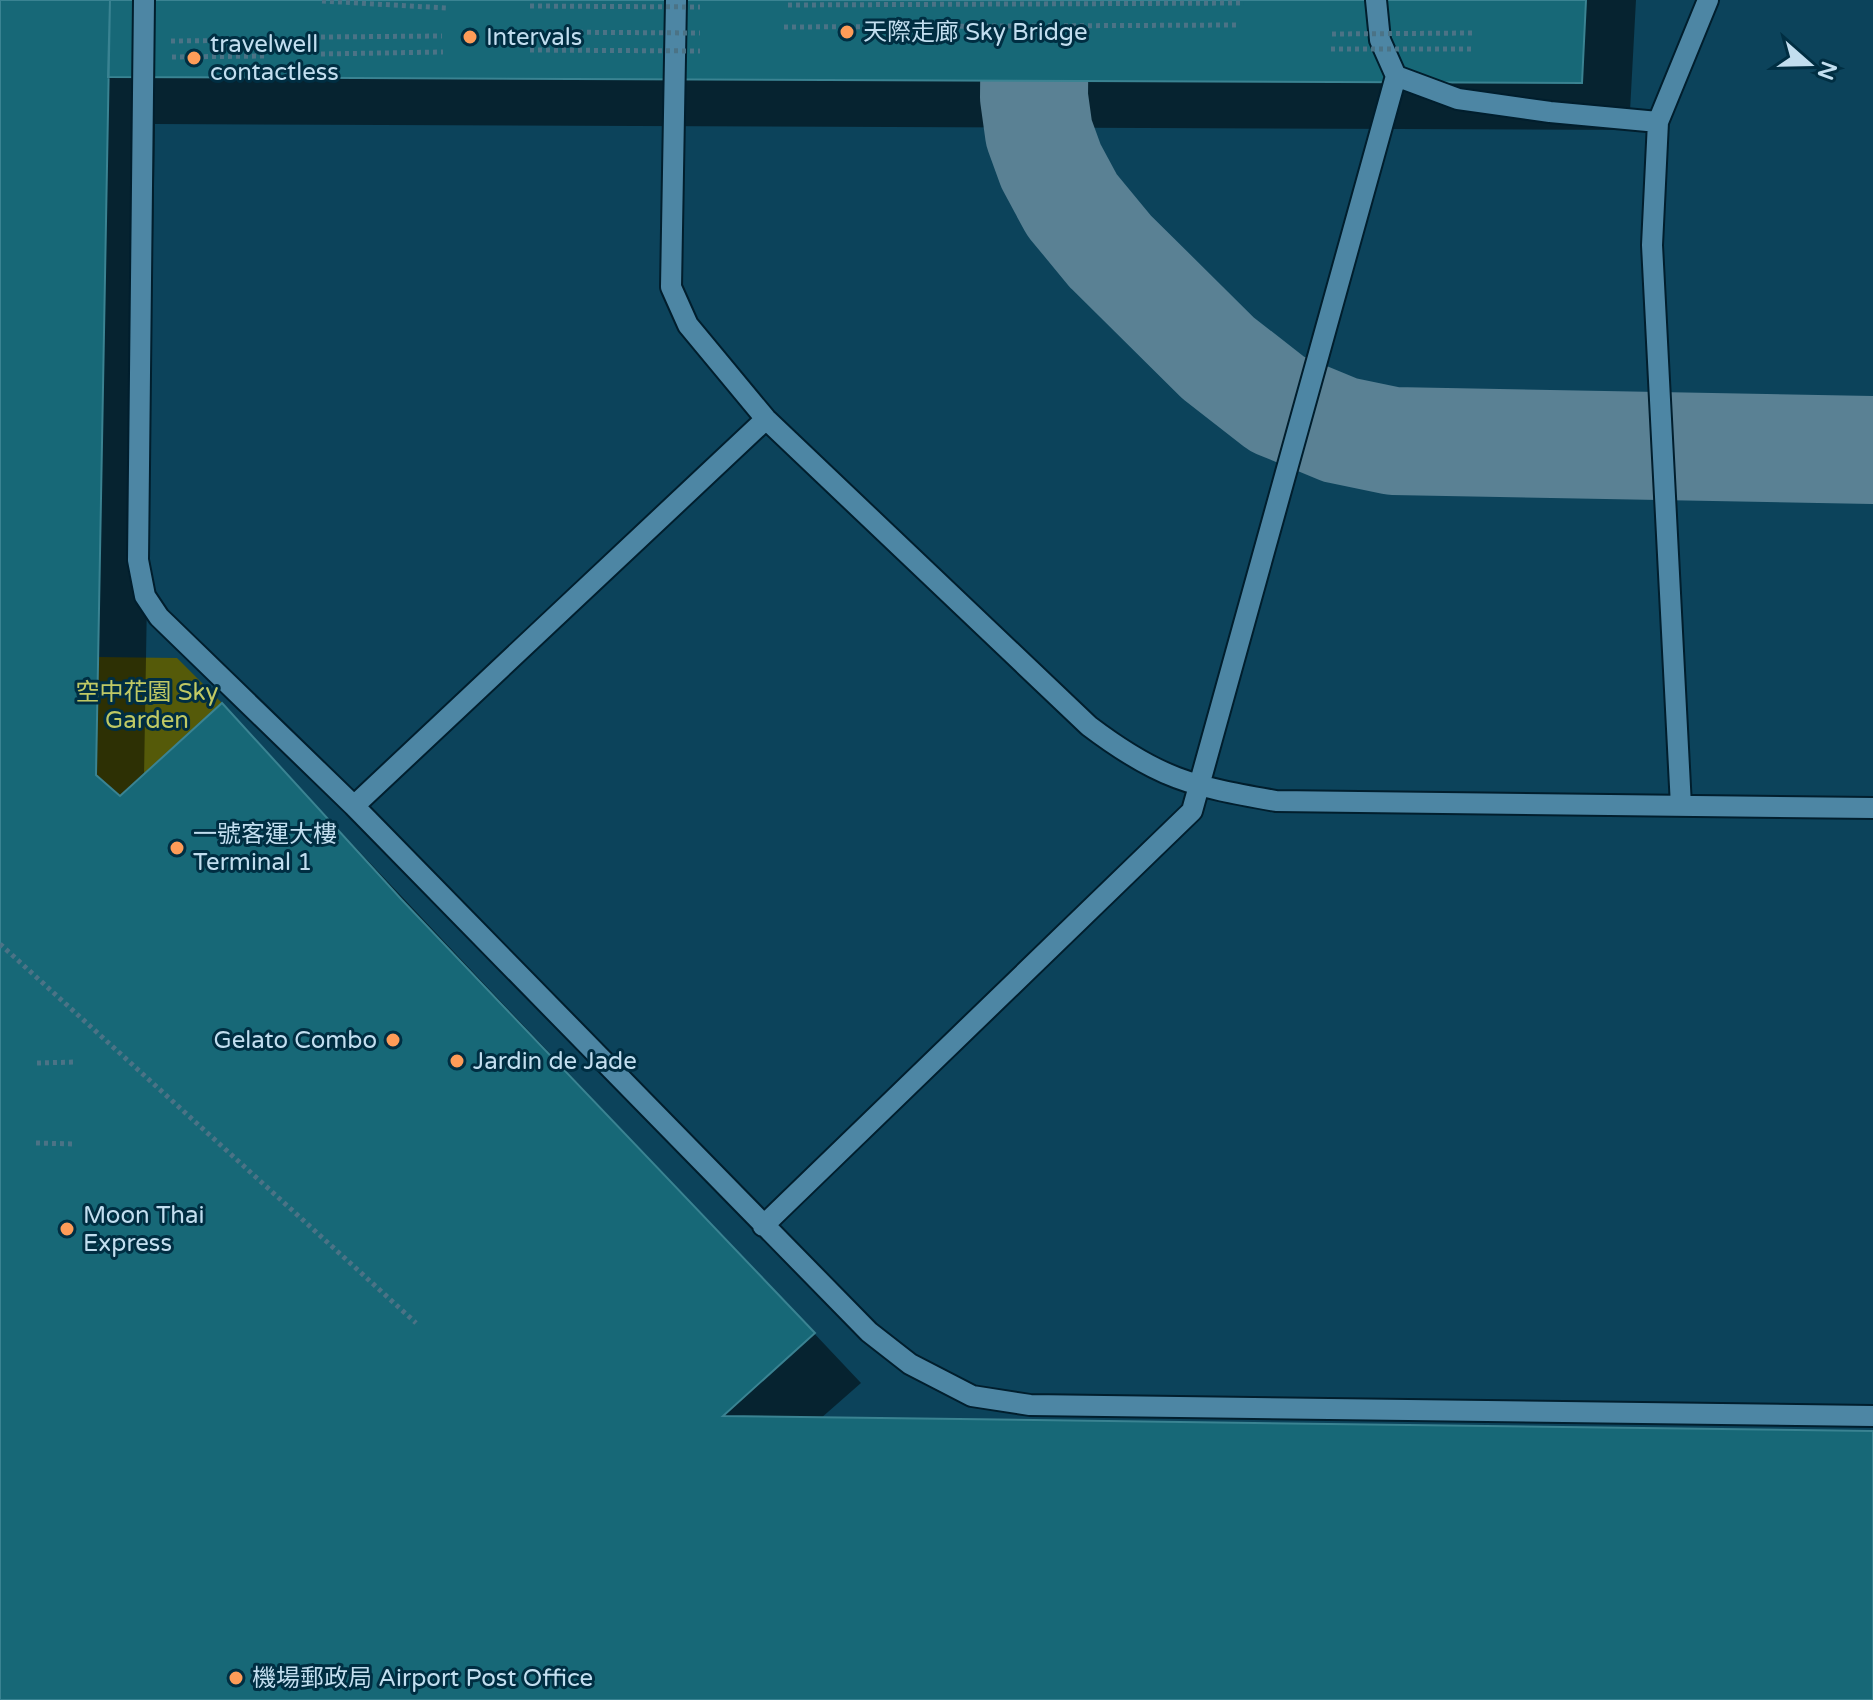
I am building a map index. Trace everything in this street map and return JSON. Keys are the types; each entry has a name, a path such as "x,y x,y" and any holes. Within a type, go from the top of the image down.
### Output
{"lane":[{"path":"144,0 138,560 145,596 197,663 354,806 869,1332 910,1364 972,1396 1030,1405 1873,1416"},
{"path":"676,0 671,287 688,325 766,419 1089,726 1127,755 1164,776 1200,788 1276,801 1873,808"},
{"path":"763,1226 1192,811 1396,76 1380,40 1376,0"},
{"path":"1681,806 1652,245 1658,122 1708,0"},
{"path":"1396,76 1458,99 1550,112 1658,122"},
{"path":"354,806 766,419"}],"path":[{"path":"322,1 446,8"},
{"path":"788,5 1244,3"},
{"path":"530,6 700,7"},
{"path":"784,27 1240,25"},
{"path":"531,32 700,33"},
{"path":"1332,34 1473,33"},
{"path":"321,37 442,36"},
{"path":"161,41 267,40"},
{"path":"1331,49 1472,49"},
{"path":"530,50 700,51"},
{"path":"321,54 443,52"},
{"path":"160,57 267,56"},
{"path":"0,944 416,1323"},
{"path":"37,1063 76,1062"},
{"path":"36,1143 76,1144"}],"shaded area":[{"path":"0,0 1873,0 1873,1700 0,1700"}],"green space":[{"name":"空中花園 Sky Garden","path":"98,657 177,658 222,703 120,796 96,775"}],"building":[{"name":"一號客運大樓 Terminal 1","path":"0,0 110,0 96,775 120,796 222,703 402,900 815,1333 723,1416 1873,1431 1873,1700 0,1700"},
{"name":"天際走廊 Sky Bridge","path":"110,0 1586,0 1582,83 108,77"}],"taxiway":[{"path":"1035,0 1034,97 1039,133 1051,166 1072,205 1110,251 1218,358 1277,404 1340,430 1393,441 1873,450"}],"place":[{"name":"天際走廊 Sky Bridge","path":"847,32"},
{"name":"Intervals","path":"470,37"},
{"name":"travelwell contactless","path":"194,58"},
{"name":"一號客運大樓 Terminal 1","path":"177,848"},
{"name":"Gelato Combo","path":"393,1040"},
{"name":"Jardin de Jade","path":"457,1061"},
{"name":"Moon Thai Express","path":"67,1229"},
{"name":"機場郵政局 Airport Post Office","path":"236,1678"}]}
